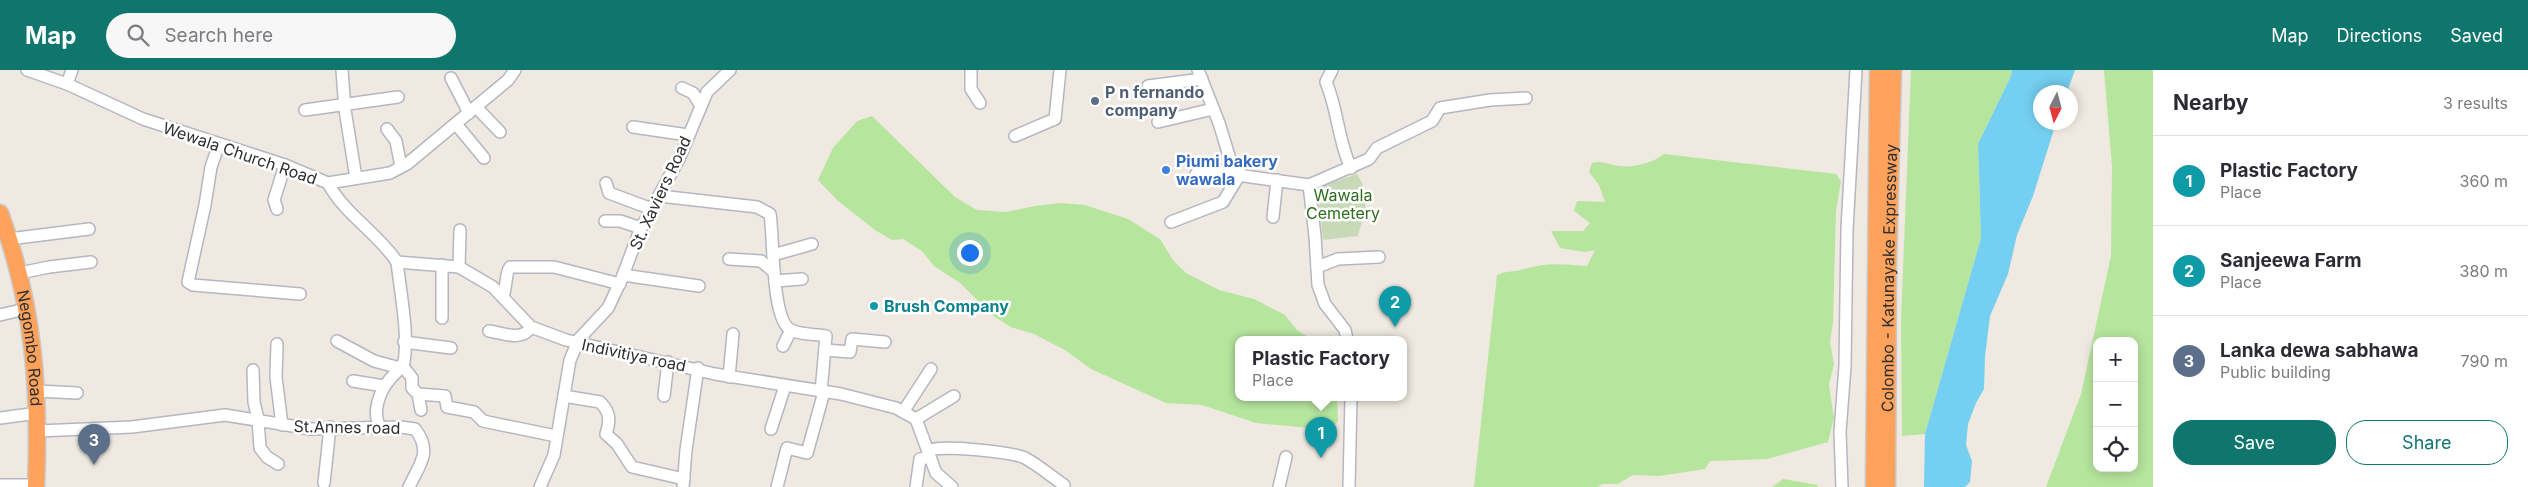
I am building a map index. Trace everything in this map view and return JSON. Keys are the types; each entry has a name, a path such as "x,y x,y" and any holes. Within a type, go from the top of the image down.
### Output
{"highway":[{"name":"Colombo - Katunayake Expressway","path":"1874,487 1878,70"},
{"name":"Colombo - Katunayake Expressway","path":"1887,487 1888,264 1893,70"},
{"name":"Negombo Road","path":"0,213 18,311 32,413 30,486"},
{"name":"Negombo Road","path":"5,242 20,273 31,330 37,391 32,413 38,431 30,486"}],"street":[{"name":"Wewala Church Road","path":"27,70 67,84 142,119 286,166 328,183 390,173 401,167 508,80 515,70"},
{"path":"67,84 72,70"},
{"path":"342,70 344,106 356,178"},
{"name":"St. Xaviers Road","path":"542,487 554,455 570,360 577,343 608,308 622,279 641,228 660,196 700,106 708,92 730,70"},
{"path":"971,70 971,89 980,102"},
{"path":"1015,136 1055,119 1060,70"},
{"path":"1332,70 1326,82 1338,118 1343,151 1351,168"},
{"path":"1842,487 1840,432 1845,366 1847,229 1856,70"},
{"path":"1148,86 1200,74 1237,171 1223,202 1171,222"},
{"path":"451,78 472,110 500,132"},
{"path":"682,88 692,93 700,106"},
{"path":"305,110 344,106 362,100 398,97"},
{"path":"1196,174 1237,171 1309,185 1314,181 1351,168 1369,159 1377,148 1432,121 1440,108 1490,100 1526,98"},
{"path":"1158,122 1213,109"},
{"path":"456,124 484,158"},
{"path":"633,127 688,135"},
{"path":"387,130 396,141 401,167"},
{"path":"219,144 211,167 205,205 188,282 193,285 300,294"},
{"path":"277,209 274,200 286,166"},
{"path":"1273,216 1277,180"},
{"path":"328,183 335,197 349,213 386,246 397,262 404,342 401,366 384,386 376,411 377,422 382,428"},
{"path":"606,183 610,193 652,209"},
{"path":"1309,185 1318,285 1325,304 1345,330 1346,336"},
{"path":"660,196 757,207 770,214 775,277 782,322 791,330 826,336 823,392 809,449 807,453 802,453 787,448 777,487"},
{"path":"605,221 620,221 641,228"},
{"path":"5,242 89,228"},
{"path":"459,267 460,230"},
{"path":"773,255 812,244"},
{"path":"1317,267 1338,259 1379,256"},
{"path":"729,259 761,261 775,277 802,279"},
{"path":"20,273 91,262"},
{"name":"Indivitiya road","path":"397,262 459,267 503,296 510,308 531,326 577,343 698,368 729,377 876,401 916,419"},
{"path":"442,265 442,318"},
{"path":"503,296 507,284 506,273 510,267 554,267 622,279 699,286"},
{"path":"0,315 18,311"},
{"path":"489,331 519,336 527,332 531,326"},
{"path":"783,346 791,330"},
{"path":"729,377 734,334"},
{"path":"825,350 850,352 852,339 885,342"},
{"path":"338,341 374,361 401,366 412,378 412,388 418,394 421,410"},
{"path":"404,342 451,348"},
{"path":"277,344 276,377 282,425"},
{"path":"664,396 668,362"},
{"path":"564,396 600,402 604,406 609,415 610,423 606,434 617,444 632,467 684,483 698,368"},
{"path":"903,412 931,369"},
{"path":"253,370 254,402 258,418 260,448 267,457 278,464"},
{"path":"353,381 384,386"},
{"path":"771,429 785,386"},
{"path":"37,391 77,393"},
{"path":"418,394 445,396 447,407 474,412 483,421 556,436"},
{"path":"952,487 936,473 916,419 954,396"},
{"path":"1349,487 1351,401"},
{"path":"0,418 32,413"},
{"name":"St.Annes road","path":"38,431 132,427 225,415 258,418 266,423 310,429 330,427 415,429 423,440 424,459 409,487"},
{"path":"324,483 330,427"},
{"path":"916,487 920,459 929,454 932,448 1002,453 1024,458 1064,484"},
{"path":"1279,487 1286,457"},
{"path":"0,485 30,486"}],"green space":[{"path":"1911,70 2012,70 2011,76 1978,144 1981,238 1925,434 1902,436 1901,321"},
{"path":"2104,70 2153,70 2153,487 2046,487 2081,394 2093,339 2093,472 2138,472 2138,337 2093,337 2111,256 2112,167"},
{"path":"872,116 955,197 977,210 1006,212 1061,203 1085,205 1128,219 1160,239 1173,260 1186,273 1219,290 1254,299 1285,315 1297,330 1306,336 1235,336 1235,401 1337,401 1338,421 1331,430 1256,423 1202,405 1166,403 1091,369 1065,350 1034,334 1011,327 992,315 960,283 934,266 922,251 903,239 892,240 875,230 837,200 818,180 833,148 857,121"},
{"path":"1664,154 1836,174 1841,181 1836,211 1833,323 1830,342 1834,364 1829,385 1834,418 1828,442 1767,459 1710,461 1705,469 1659,476 1633,475 1618,484 1603,484 1597,487 1474,487 1497,275 1546,265 1587,266 1595,250 1585,252 1560,248 1551,231 1583,231 1590,223 1574,211 1577,201 1605,202 1599,185 1589,172 1592,163 1599,162 1630,166 1649,162"},
{"name":"Wawala Cemetery","path":"1357,174 1362,182 1366,197 1365,211 1358,236 1323,240 1317,187"},
{"path":"1783,479 1818,485 1818,487 1772,487"}],"water":[{"path":"2012,70 2075,70 2070,85 2033,85 2033,130 2054,130 2033,196 2017,235 2008,274 1990,316 1985,356 1984,389 1968,424 1966,445 1972,461 1970,482 1965,487 1924,487 1925,434 1981,238 1978,144 2011,76"}],"place":[{"name":"P n fernando company","path":"1095,101"},
{"name":"Piumi bakery wawala","path":"1166,170"},
{"name":"Brush Company","path":"874,306"},
{"name":"Sanjeewa Farm","path":"1395,327"},
{"name":"Plastic Factory","path":"1321,458"},
{"name":"Lanka dewa sabhawa","path":"94,465"}]}
